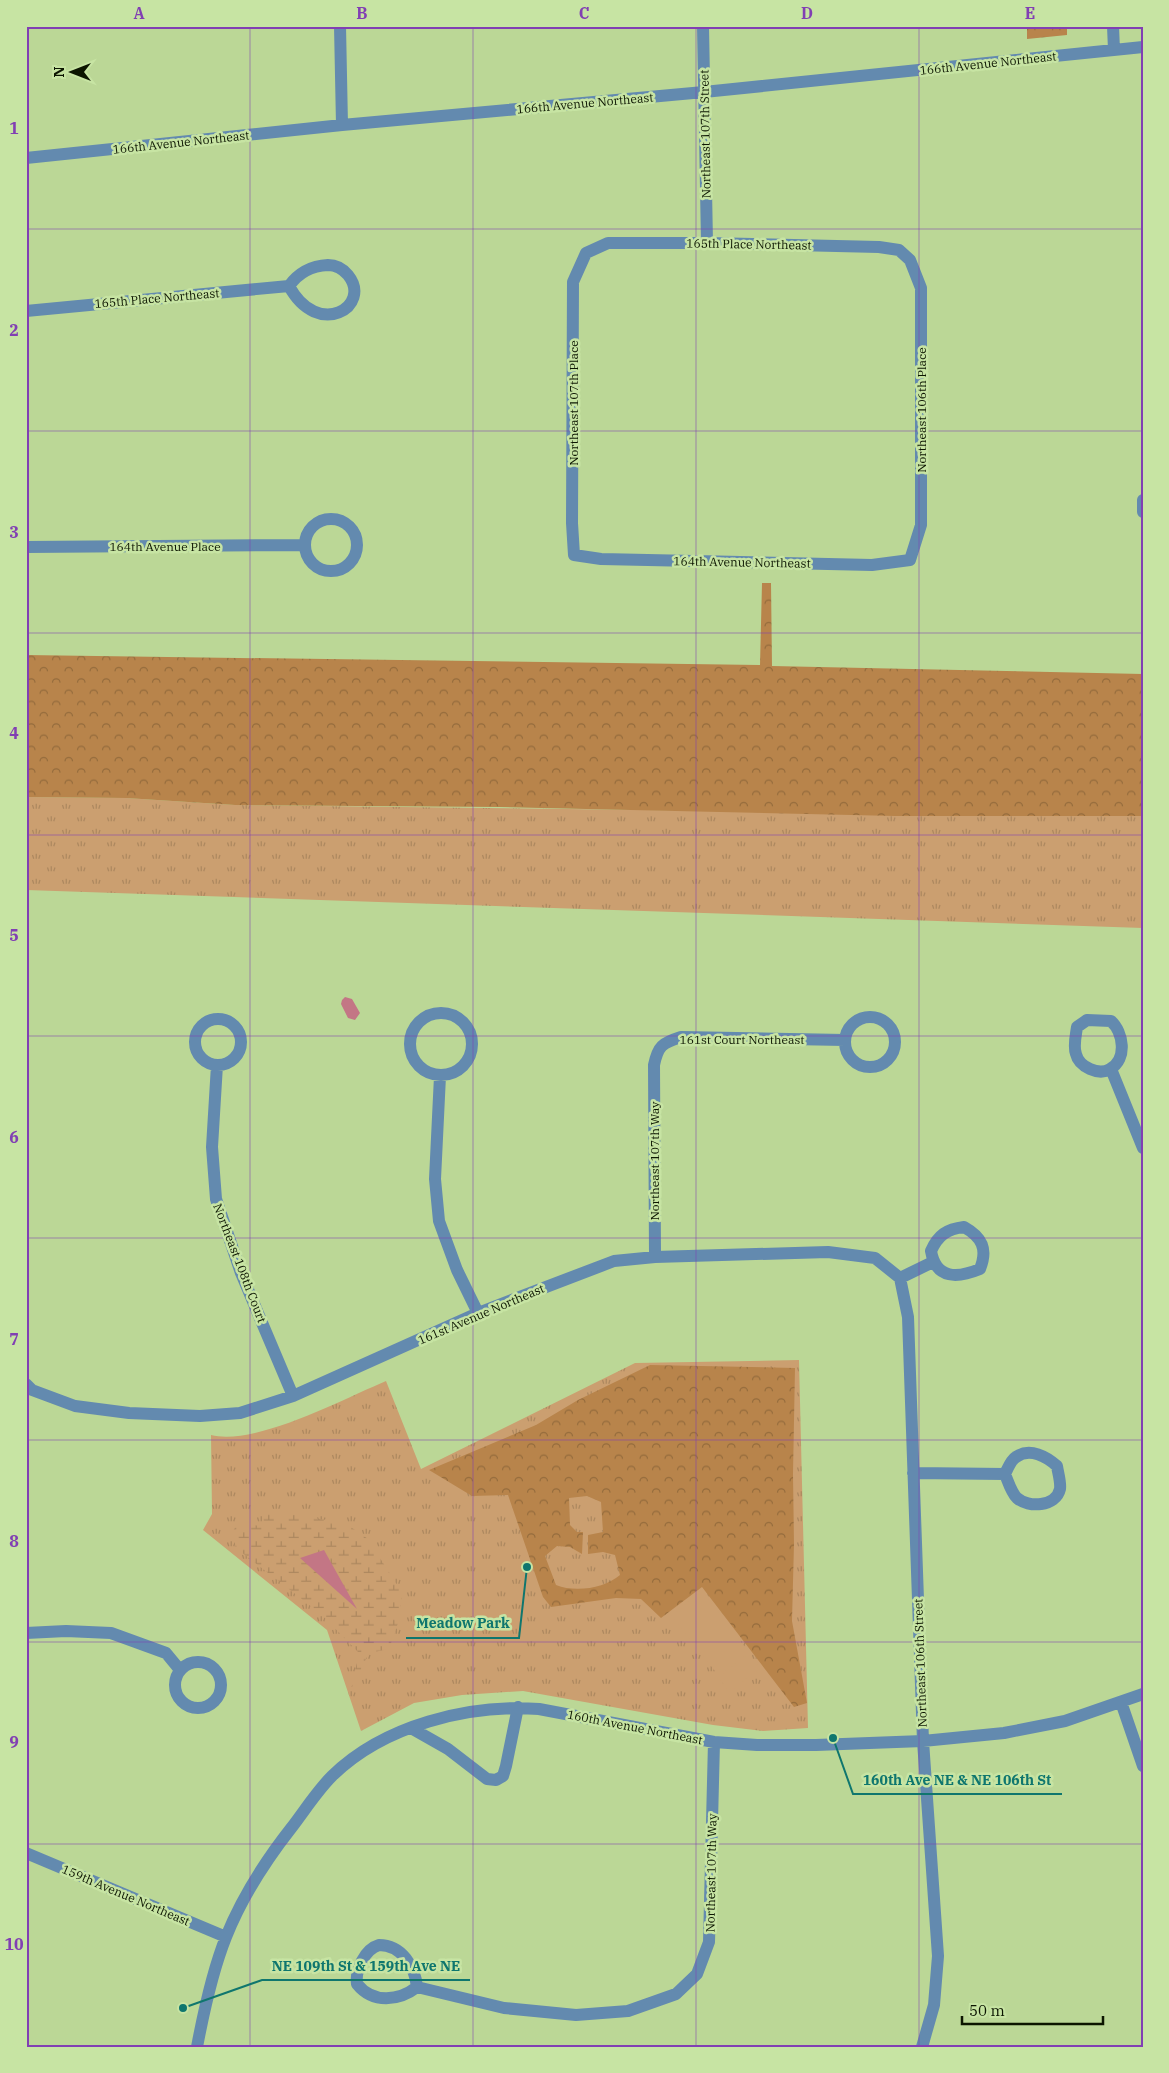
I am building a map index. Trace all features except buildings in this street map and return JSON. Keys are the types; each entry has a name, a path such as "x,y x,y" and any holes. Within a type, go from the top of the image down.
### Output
{"street":[{"path":"340,26 342,125"},
{"name":"Northeast 107th Street","path":"703,26 707,243"},
{"path":"1112,26 1114,50"},
{"name":"166th Avenue Northeast","path":"26,158 342,125 704,92 1143,47"},
{"name":"165th Place Northeast","path":"586,253 608,243 707,243 879,247 900,250 910,260"},
{"name":"Northeast 107th Place","path":"574,555 572,523 573,282 586,253"},
{"name":"Northeast 106th Place","path":"910,260 920,288 922,525 910,560"},
{"path":"331,265 339,267 350,278 354,293 348,307 342,312 327,316 319,314 304,305 296,298 289,286 294,279 309,268 331,265"},
{"name":"165th Place Northeast","path":"26,311 289,286"},
{"path":"1143,500 1143,512"},
{"path":"330,519 346,523 352,529 356,544 355,552 346,565 331,570 315,566 306,553 305,545 306,537 315,524 330,519"},
{"name":"164th Avenue Place","path":"26,546 305,545"},
{"name":"164th Avenue Northeast","path":"574,555 601,560 852,564 892,563 910,560"},
{"path":"436,1013 447,1013 457,1017 470,1033 471,1053 467,1062 459,1070 450,1075 440,1076 420,1069 414,1061 410,1046 412,1031 418,1022 426,1016 436,1013"},
{"path":"875,1017 890,1026 894,1033 895,1042 890,1057 884,1062 869,1067 854,1061 846,1048 845,1040 847,1031 859,1019 875,1017"},
{"path":"1086,1020 1111,1021 1118,1028 1122,1040 1121,1050 1118,1059 1111,1069 1093,1070 1082,1065 1076,1054 1078,1027 1086,1020"},
{"name":"161st Court Northeast","path":"654,1065 657,1051 666,1042 681,1037 845,1040"},
{"name":"Northeast 108th Court","path":"217,1065 212,1148 216,1199 241,1273 293,1396"},
{"name":"Northeast 107th Way","path":"654,1065 655,1257"},
{"path":"1111,1069 1143,1148"},
{"path":"440,1076 435,1180 439,1221 457,1270 478,1313"},
{"path":"964,1227 976,1233 983,1245 984,1259 980,1269 965,1275 941,1271 933,1262 931,1251 935,1242 942,1234 951,1229 964,1227"},
{"name":"161st Avenue Northeast","path":"28,1390 75,1406 129,1413 200,1416 240,1413 293,1396 478,1313 614,1261 655,1257 828,1252 875,1258 900,1278"},
{"path":"900,1278 933,1262"},
{"name":"Northeast 106th Street","path":"900,1278 908,1316 923,1741 938,1956 934,2005 922,2047"},
{"path":"1026,1453 1039,1454 1057,1466 1060,1491 1053,1500 1041,1504 1029,1504 1018,1498 1005,1474 1016,1457 1026,1453"},
{"path":"913,1473 1005,1474"},
{"path":"26,1633 66,1631 111,1633 166,1653 180,1670"},
{"name":"160th Avenue Northeast","path":"197,2047 207,1995 226,1937 245,1897 280,1842 332,1776 362,1752 390,1736 411,1728 454,1715 518,1708 540,1709 714,1742 757,1745 816,1745 923,1741 1004,1733 1065,1721 1143,1694"},
{"path":"1121,1702 1143,1766"},
{"path":"411,1728 448,1749 487,1779 496,1780 503,1776 518,1708"},
{"name":"Northeast 107th Way","path":"417,1987 504,2008 576,2014 628,2011 676,1994 697,1974 709,1942 714,1742"},
{"name":"159th Avenue Northeast","path":"26,1853 226,1937"},
{"path":"384,1945 399,1952 407,1959 416,1977 417,1987 400,1997 382,1998 361,1989 356,1979 367,1952 374,1946 384,1945"}],"green space":[{"path":"1027,26 1067,26 1067,35 1027,39"},
{"path":"762,583 771,583 772,666 1143,674 1143,816 895,816 499,807 235,805 126,798 26,797 26,655 760,665"},
{"path":"26,797 126,798 235,805 1143,816 1143,928 26,890"},
{"path":"799,1360 808,1728 763,1731 713,1725 523,1691 462,1695 414,1703 361,1731 327,1630 203,1530 212,1514 211,1435 230,1437 251,1434 275,1427 324,1409 386,1381 421,1469 635,1363"},
{"path":"650,1365 795,1368 792,1621 807,1703 794,1707 702,1587 661,1618 641,1599 616,1598 551,1607 543,1597 508,1495 472,1496 429,1470 536,1425 578,1400","holes":["587,1496 601,1502 603,1532 588,1535 588,1554 603,1552 615,1555 620,1575 606,1583 590,1588 572,1589 556,1585 545,1556 557,1546 570,1547 582,1554 583,1532 577,1532 570,1525 569,1498"]},
{"path":"264,1510 345,1523 368,1539 402,1593 399,1620 389,1649 369,1653 351,1689 359,1653 321,1614 236,1548 232,1532 238,1524 262,1526"},
{"path":"702,1591 745,1647 715,1671 671,1615"},
{"path":"749,1653 760,1668 729,1692 718,1677"}],"shaded area":[{"path":"345,997 352,999 360,1013 355,1020 348,1018 341,1004"},
{"path":"324,1550 357,1609 300,1558"}],"place":[{"name":"Meadow Park","path":"527,1567"},
{"name":"160th Ave NE & NE 106th St","path":"833,1738"},
{"name":"NE 109th St & 159th Ave NE","path":"183,2008"}]}
